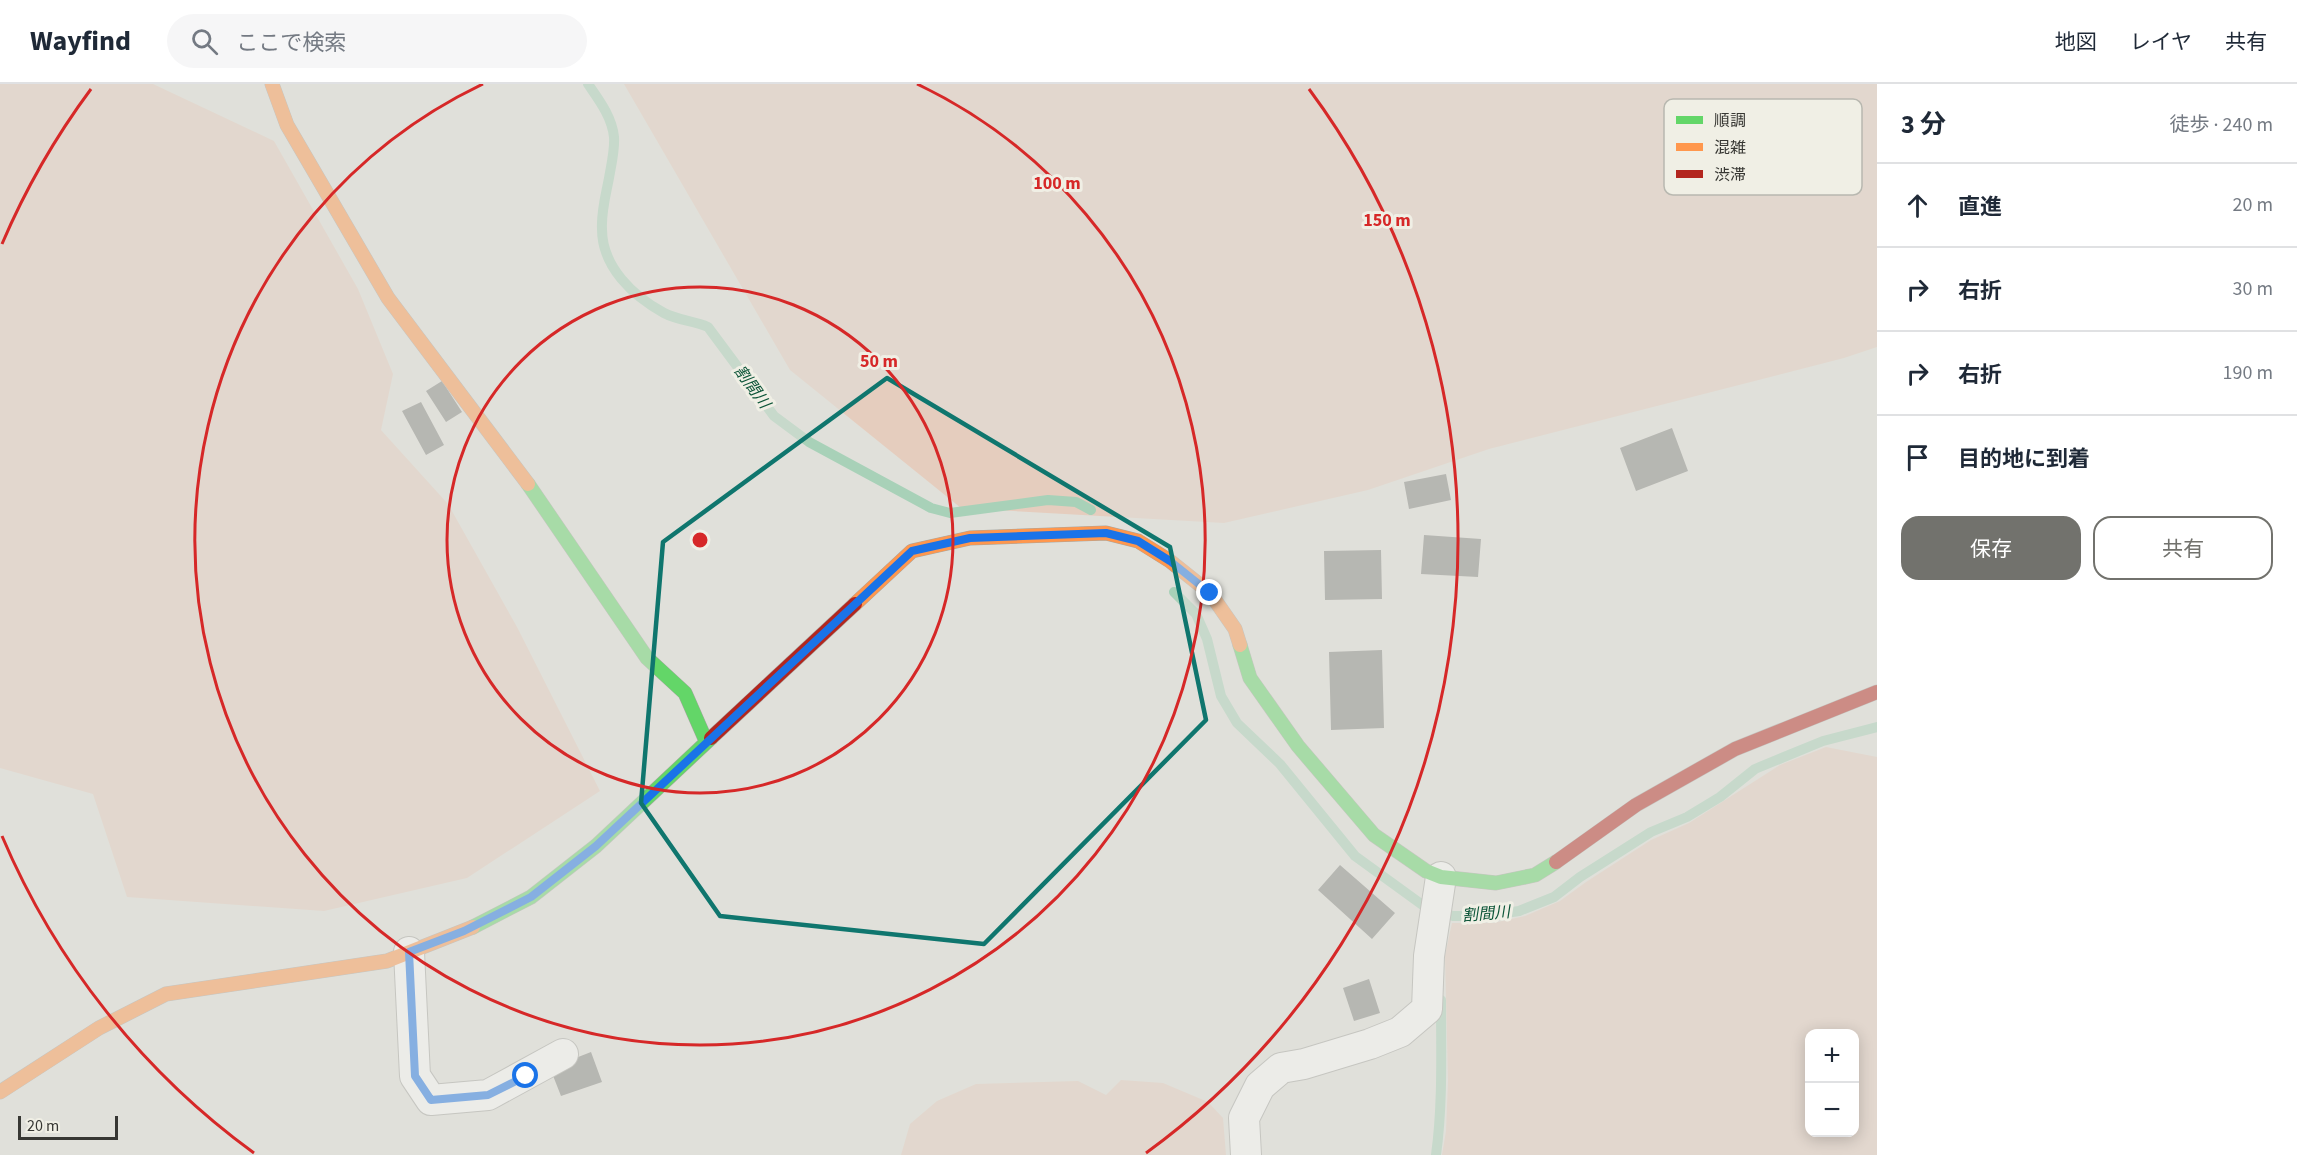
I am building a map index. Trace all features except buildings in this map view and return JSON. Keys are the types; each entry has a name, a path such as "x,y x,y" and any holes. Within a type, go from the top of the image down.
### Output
{"street":[{"path":"272,84 287,125 388,298 517,469 647,658 685,693 706,741"},
{"path":"0,1092 99,1028 166,994 387,961 464,931 531,897 596,846 912,551 970,538 1106,533 1138,541 1170,561 1210,593 1235,629 1250,678 1298,746 1374,835 1426,871 1437,898 1427,1009 1400,1032 1370,1044 1281,1068 1260,1086 1244,1118 1246,1155"},
{"path":"1437,898 1535,875 1569,854 1636,805 1735,749 1877,692"},
{"path":"409,952 415,1076 431,1100 488,1095 563,1054"}],"highlighted area":[{"path":"887,378 1170,547 1206,720 984,944 720,916 641,803 663,542"}],"shaded area":[{"path":"0,84 153,84 274,141 358,289 393,374 381,430 448,504 517,627 600,791 467,878 324,911 127,897 93,794 0,768"},
{"path":"624,84 1877,84 1877,347 1844,358 1489,449 1368,490 1224,523 961,508 790,370"},
{"path":"1826,747 1877,757 1877,1155 1442,1155 1446,1131 1448,1081 1445,955 1452,923 1493,923 1525,916 1560,901 1651,840 1689,823 1780,765"},
{"path":"1121,1080 1163,1083 1208,1102 1223,1118 1226,1155 901,1155 910,1124 937,1101 976,1084 1078,1081 1106,1095"}],"waterway":[{"name":"割間川","path":"588,84 608,116 614,137 602,223 603,243 613,268 631,289 652,306 669,315 708,327 774,416 809,442 931,508 950,513 1048,500 1076,502 1091,510"},
{"name":"割間川","path":"1174,592 1196,614 1207,639 1221,696 1237,723 1280,764 1355,856 1428,909 1453,916 1486,916 1519,911 1554,897 1580,877 1651,832 1687,817 1720,797 1755,769 1823,741 1877,727"},
{"path":"1436,1155 1441,1097 1441,1000"}],"traffic: fast":[{"path":"528,484 647,658 685,693 706,741"},
{"path":"1240,645 1250,678 1298,746 1374,835 1426,871 1441,877 1496,883 1535,875 1556,862"},
{"path":"473,927 531,897 596,846 711,738"}],"traffic: slow":[{"path":"272,84 287,125 388,298 528,484"},
{"path":"855,604 912,551 970,538 1106,533 1138,541 1170,561 1210,593 1235,629 1240,645"},
{"path":"0,1092 99,1028 166,994 387,961 473,927"}],"traffic: jam":[{"path":"711,738 855,604"},
{"path":"1556,862 1636,805 1735,749 1877,692"}],"route":[{"path":"526,1076 488,1095 431,1100 415,1076 409,952 464,931 531,897 596,846 912,551 970,538 1106,533 1138,541 1170,561 1210,593"}]}
